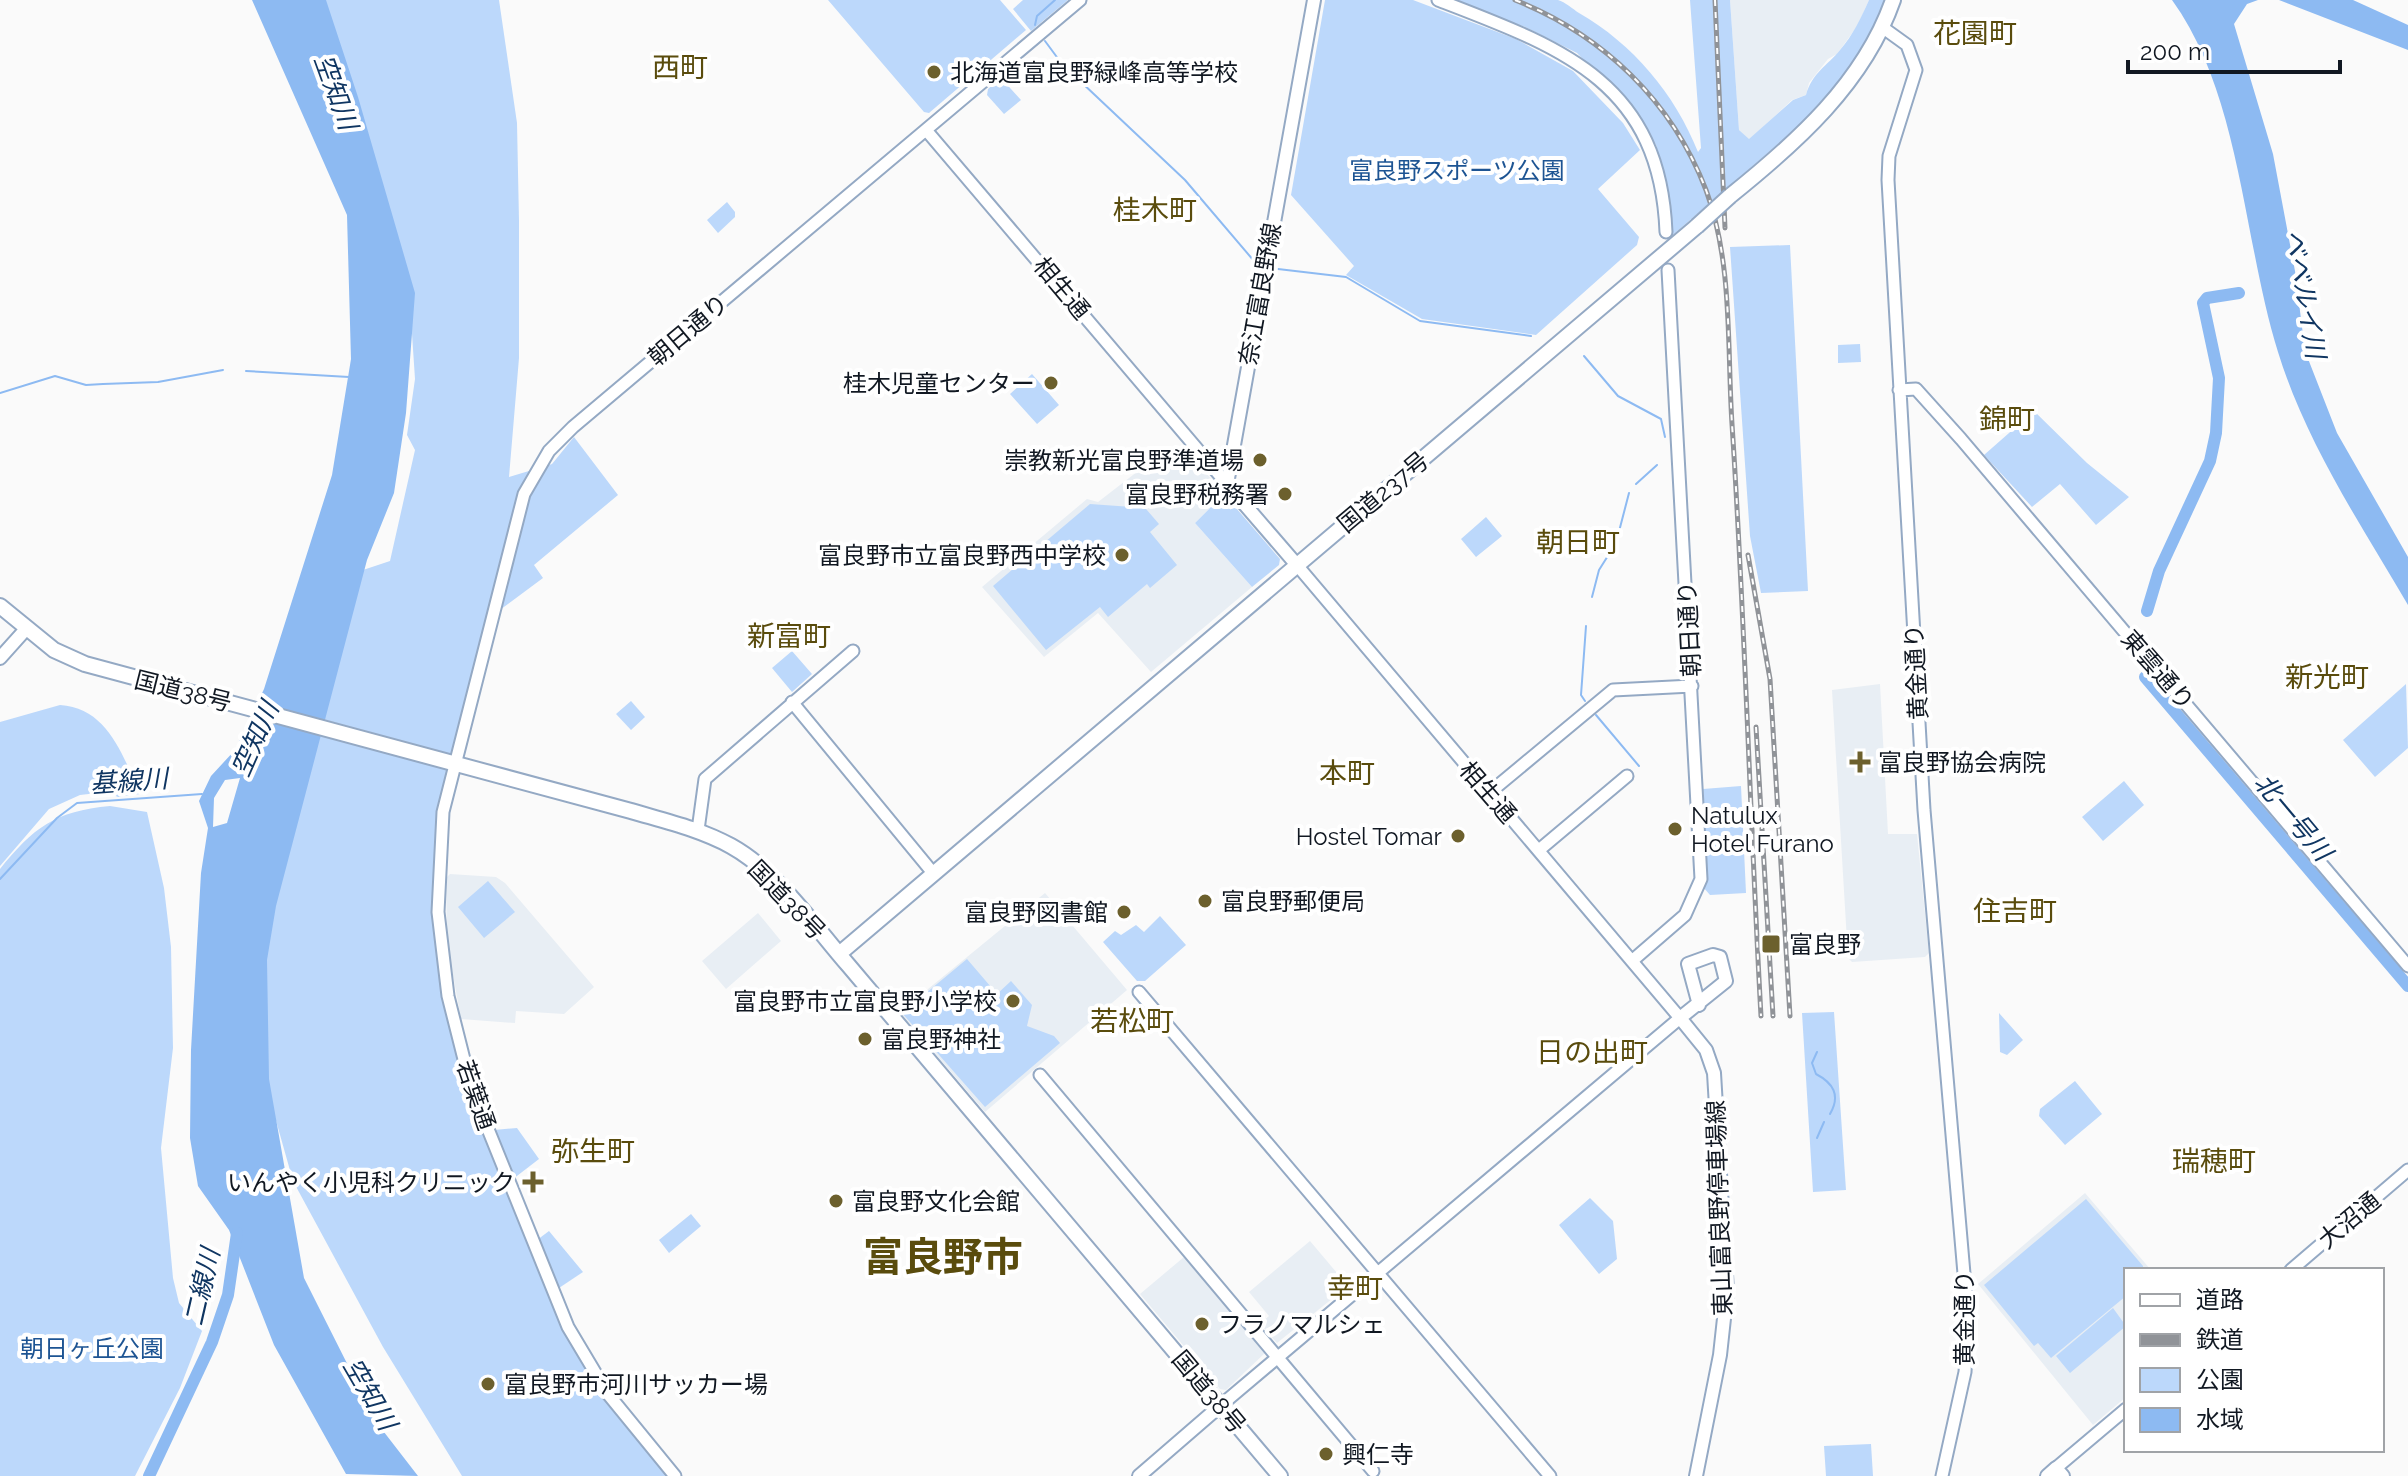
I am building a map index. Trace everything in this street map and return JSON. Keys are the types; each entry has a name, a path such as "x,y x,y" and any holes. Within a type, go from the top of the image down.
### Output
{"highway":[{"name":"国道237号","path":"839,954 1789,149 1831,105 1882,27 1893,0"},
{"name":"国道38号","path":"0,606 54,650 85,664 698,830 733,847 757,866 839,954 1280,1476"}],"main road":[{"name":"奈江富良野線","path":"1227,484 1314,0"},
{"path":"1227,484 1296,564"},
{"path":"0,658 26,629"},
{"path":"1680,1018 1699,1005"},
{"name":"東山富良野停車場線","path":"1680,1018 1706,1050 1714,1073 1727,1291 1720,1355 1696,1476"},
{"path":"1139,1476 1220,1406"}],"street":[{"name":"朝日通り","path":"455,764 524,494 549,451 573,427 1080,0"},
{"path":"1438,0 1522,31 1561,51 1606,87 1631,117 1661,174 1666,232"},
{"name":"黄金通り","path":"1882,27 1907,45 1916,70 1889,156 1899,390 1925,823 1968,1320 1965,1372 1942,1476"},
{"name":"相生通","path":"926,130 1227,484"},
{"name":"朝日通り","path":"1633,960 1685,915 1696,897 1701,879 1668,270"},
{"name":"東雲通り","path":"1899,390 1916,389 1961,439 2408,966"},
{"name":"相生通","path":"1296,564 1680,1018"},
{"path":"698,830 705,779 853,651"},
{"path":"1489,793 1613,690 1692,686"},
{"path":"792,702 933,873"},
{"name":"若葉通","path":"455,764 443,812 438,912 448,996 471,1087 568,1327 608,1394 675,1476"},
{"path":"1539,850 1627,776"},
{"path":"1139,992 1550,1476"},
{"path":"1220,1406 1680,1018"},
{"path":"1040,1075 1373,1471"},
{"name":"大沼通","path":"2293,1268 2408,1170"},
{"path":"2055,1473 2124,1411"}],"shaded area":[{"path":"1730,0 1869,0 1858,25 1837,54 1828,59 1809,83 1806,95 1792,100 1749,140 1739,130"},
{"name":"富良野市立富良野西中学校","path":"1184,447 1224,494 1195,523 1252,587 1151,672 1098,613 1044,657 982,587 1087,499 1098,502 1142,468 1149,475"},
{"name":"富良野協会病院","path":"1880,684 1888,834 1917,834 1929,953 1925,957 1852,962 1848,958 1832,690"},
{"path":"450,874 496,877 505,883 594,987 564,1014 516,1011 515,1023 461,1019 447,942 446,878"},
{"name":"富良野市立富良野小学校","path":"1045,893 1127,990 985,1112 900,1012"},
{"path":"758,913 781,941 726,989 702,961"},
{"path":"2085,1193 2149,1268 2124,1268 2124,1399 2093,1425 1978,1284"},
{"path":"1310,1241 1348,1286 1277,1343 1260,1324 1269,1316 1249,1292"},
{"path":"1184,1257 1265,1353 1226,1390 1220,1389 1140,1294"}],"green space":[{"path":"322,0 499,0 517,123 519,358 509,477 552,464 574,437 618,495 534,565 543,578 493,615 458,756 318,718 360,571 390,561 415,450 407,435 415,379 410,304"},
{"name":"北海道富良野緑峰高等学校","path":"828,0 1000,0 1026,30 929,113 924,112"},
{"path":"1023,0 1068,0 1031,31 1013,9"},
{"name":"富良野スポーツ公園","path":"1325,0 1413,0 1516,39 1573,71 1623,123 1640,150 1598,189 1639,237 1637,245 1536,335 1422,319 1346,275 1354,266 1291,195"},
{"path":"1452,0 1558,0 1566,4 1599,25 1650,72 1677,110 1698,152 1701,148 1690,0 1730,0 1739,130 1749,139 1793,100 1806,95 1816,75 1849,38 1869,0 1885,0 1874,28 1827,102 1667,240 1664,173 1656,145 1636,114 1577,53 1525,27"},
{"path":"1001,78 1021,100 1004,114 987,95 988,89"},
{"path":"727,202 735,217 718,233 707,220"},
{"path":"1790,245 1808,591 1761,593 1750,536 1730,247"},
{"path":"1860,344 1861,362 1838,363 1838,345"},
{"path":"1032,374 1059,405 1037,424 1010,394"},
{"path":"2034,411 2087,463 2129,497 2096,525 2060,484 2032,507 1984,455"},
{"path":"1224,494 1280,559 1279,565 1252,587 1195,523"},
{"path":"1140,502 1159,524 1150,532 1177,565 1150,588 1147,584 1108,617 1100,607 1046,650 993,586 1090,504 1132,507"},
{"path":"1486,517 1502,536 1476,557 1461,539"},
{"path":"792,651 812,674 792,692 772,668"},
{"path":"2406,684 2408,748 2375,777 2343,740"},
{"path":"631,701 645,717 631,730 616,714"},
{"path":"60,705 77,708 102,724 120,750 140,794 118,797 106,792 80,795 49,809 0,866 0,722"},
{"path":"315,731 453,769 438,884 458,1046 586,1360 675,1476 462,1476 383,1347 293,1181 264,1078 264,930"},
{"path":"2124,781 2144,805 2103,841 2082,817"},
{"path":"1741,786 1746,893 1710,895 1703,887 1707,857 1703,789"},
{"name":"朝日ヶ丘公園","path":"110,806 147,812 164,888 171,947 173,1048 161,1148 173,1278 179,1303 202,1331 180,1388 135,1476 0,1476 0,869 23,843 47,824 74,812"},
{"path":"488,881 515,912 484,938 458,907"},
{"path":"1160,916 1186,945 1145,981 1137,981 1103,942 1115,931 1121,935 1136,925 1144,932"},
{"path":"967,959 997,994 1011,981 1032,1005 1027,1026 1054,1036 1060,1043 985,1107 902,1013"},
{"path":"1834,1012 1846,1190 1813,1192 1802,1013"},
{"path":"1999,1013 2023,1040 2007,1055 2000,1052"},
{"path":"2075,1081 2102,1114 2065,1145 2039,1116 2040,1109"},
{"path":"517,1128 539,1159 513,1179 494,1130"},
{"path":"1590,1198 1613,1221 1617,1259 1599,1274 1559,1225"},
{"path":"2086,1199 2143,1266 2124,1268 2124,1298 2051,1358 2038,1343 2034,1346 1984,1285"},
{"path":"691,1214 701,1226 669,1253 659,1240"},
{"path":"549,1231 583,1272 559,1288 537,1240"},
{"path":"2113,1308 2124,1323 2124,1328 2070,1373 2056,1356"},
{"path":"1871,1444 1873,1476 1826,1476 1824,1446"}],"water":[{"name":"空知川","path":"252,0 326,0 358,97 415,293 406,413 394,493 367,560 276,906 267,960 269,1079 304,1278 377,1423 418,1476 346,1474 274,1345 229,1230 198,1186 190,1138 191,1050 201,873 208,828 199,801 211,776 235,750 264,689 332,475 351,359 347,215","holes":["240,778 227,823 213,827 214,798 225,780"]},
{"path":"2172,0 2258,0 2247,4 2234,24 2273,154 2295,271 2305,351 2337,433 2408,557 2408,605 2336,482 2290,386 2266,309 2227,124 2213,79 2195,38"},
{"path":"2279,0 2353,0 2408,25 2408,50"}],"waterway":[{"path":"1035,25 1037,16 1055,0"},
{"path":"1045,41 1062,64 1185,180 1254,261"},
{"path":"1278,269 1346,277 1420,321 1531,336"},
{"name":"北一号川","path":"2147,611 2159,571 2210,461 2216,433 2219,378 2203,303 2207,298 2239,293"},
{"path":"1584,356 1618,396 1661,419 1665,437"},
{"path":"0,393 55,376 86,385 158,382 223,370"},
{"path":"246,371 349,377"},
{"path":"1636,484 1657,465"},
{"path":"1592,597 1599,570 1616,543 1629,493"},
{"path":"1585,701 1581,695 1586,626"},
{"name":"北一号川","path":"2145,677 2408,986"},
{"path":"1596,715 1639,766"},
{"name":"基線川","path":"0,879 57,818 77,803 202,794"},
{"path":"1817,1052 1812,1063 1816,1074 1834,1090 1835,1101 1830,1114"},
{"path":"1817,1138 1824,1122"},
{"name":"二線川","path":"149,1476 212,1342 228,1295 237,1233"}],"railway":[{"path":"1515,0 1577,32 1605,52 1654,100 1692,158 1715,218 1727,306 1761,1016"},
{"path":"1715,0 1725,228"},
{"path":"1748,555 1770,679 1790,1016"},
{"path":"1756,727 1773,1016"}],"place":[{"name":"北海道富良野緑峰高等学校","path":"934,72"},
{"name":"桂木児童センター","path":"1051,383"},
{"name":"崇教新光富良野準道場","path":"1260,460"},
{"name":"富良野税務署","path":"1285,494"},
{"name":"富良野市立富良野西中学校","path":"1122,555"},
{"name":"富良野協会病院","path":"1860,762"},
{"name":"Natulux Hotel Furano","path":"1675,829"},
{"name":"Hostel Tomar","path":"1458,836"},
{"name":"富良野郵便局","path":"1205,901"},
{"name":"富良野図書館","path":"1124,912"},
{"name":"富良野","path":"1771,944"},
{"name":"富良野市立富良野小学校","path":"1013,1001"},
{"name":"富良野神社","path":"865,1039"},
{"name":"いんやく小児科クリニック","path":"533,1182"},
{"name":"富良野文化会館","path":"836,1201"},
{"name":"フラノマルシェ","path":"1202,1324"},
{"name":"富良野市河川サッカー場","path":"488,1384"},
{"name":"興仁寺","path":"1326,1454"}],"district":[{"name":"花園町","path":"1975,33"},
{"name":"西町","path":"680,67"},
{"name":"桂木町","path":"1155,210"},
{"name":"錦町","path":"2007,419"},
{"name":"朝日町","path":"1578,542"},
{"name":"新富町","path":"789,636"},
{"name":"新光町","path":"2327,677"},
{"name":"本町","path":"1347,773"},
{"name":"住吉町","path":"2015,911"},
{"name":"若松町","path":"1132,1021"},
{"name":"日の出町","path":"1592,1052"},
{"name":"弥生町","path":"593,1151"},
{"name":"瑞穂町","path":"2214,1161"},
{"name":"富良野市","path":"943,1256"},
{"name":"幸町","path":"1355,1288"}],"water label":[{"name":"ベベルイ川","path":"2305,294"}]}
